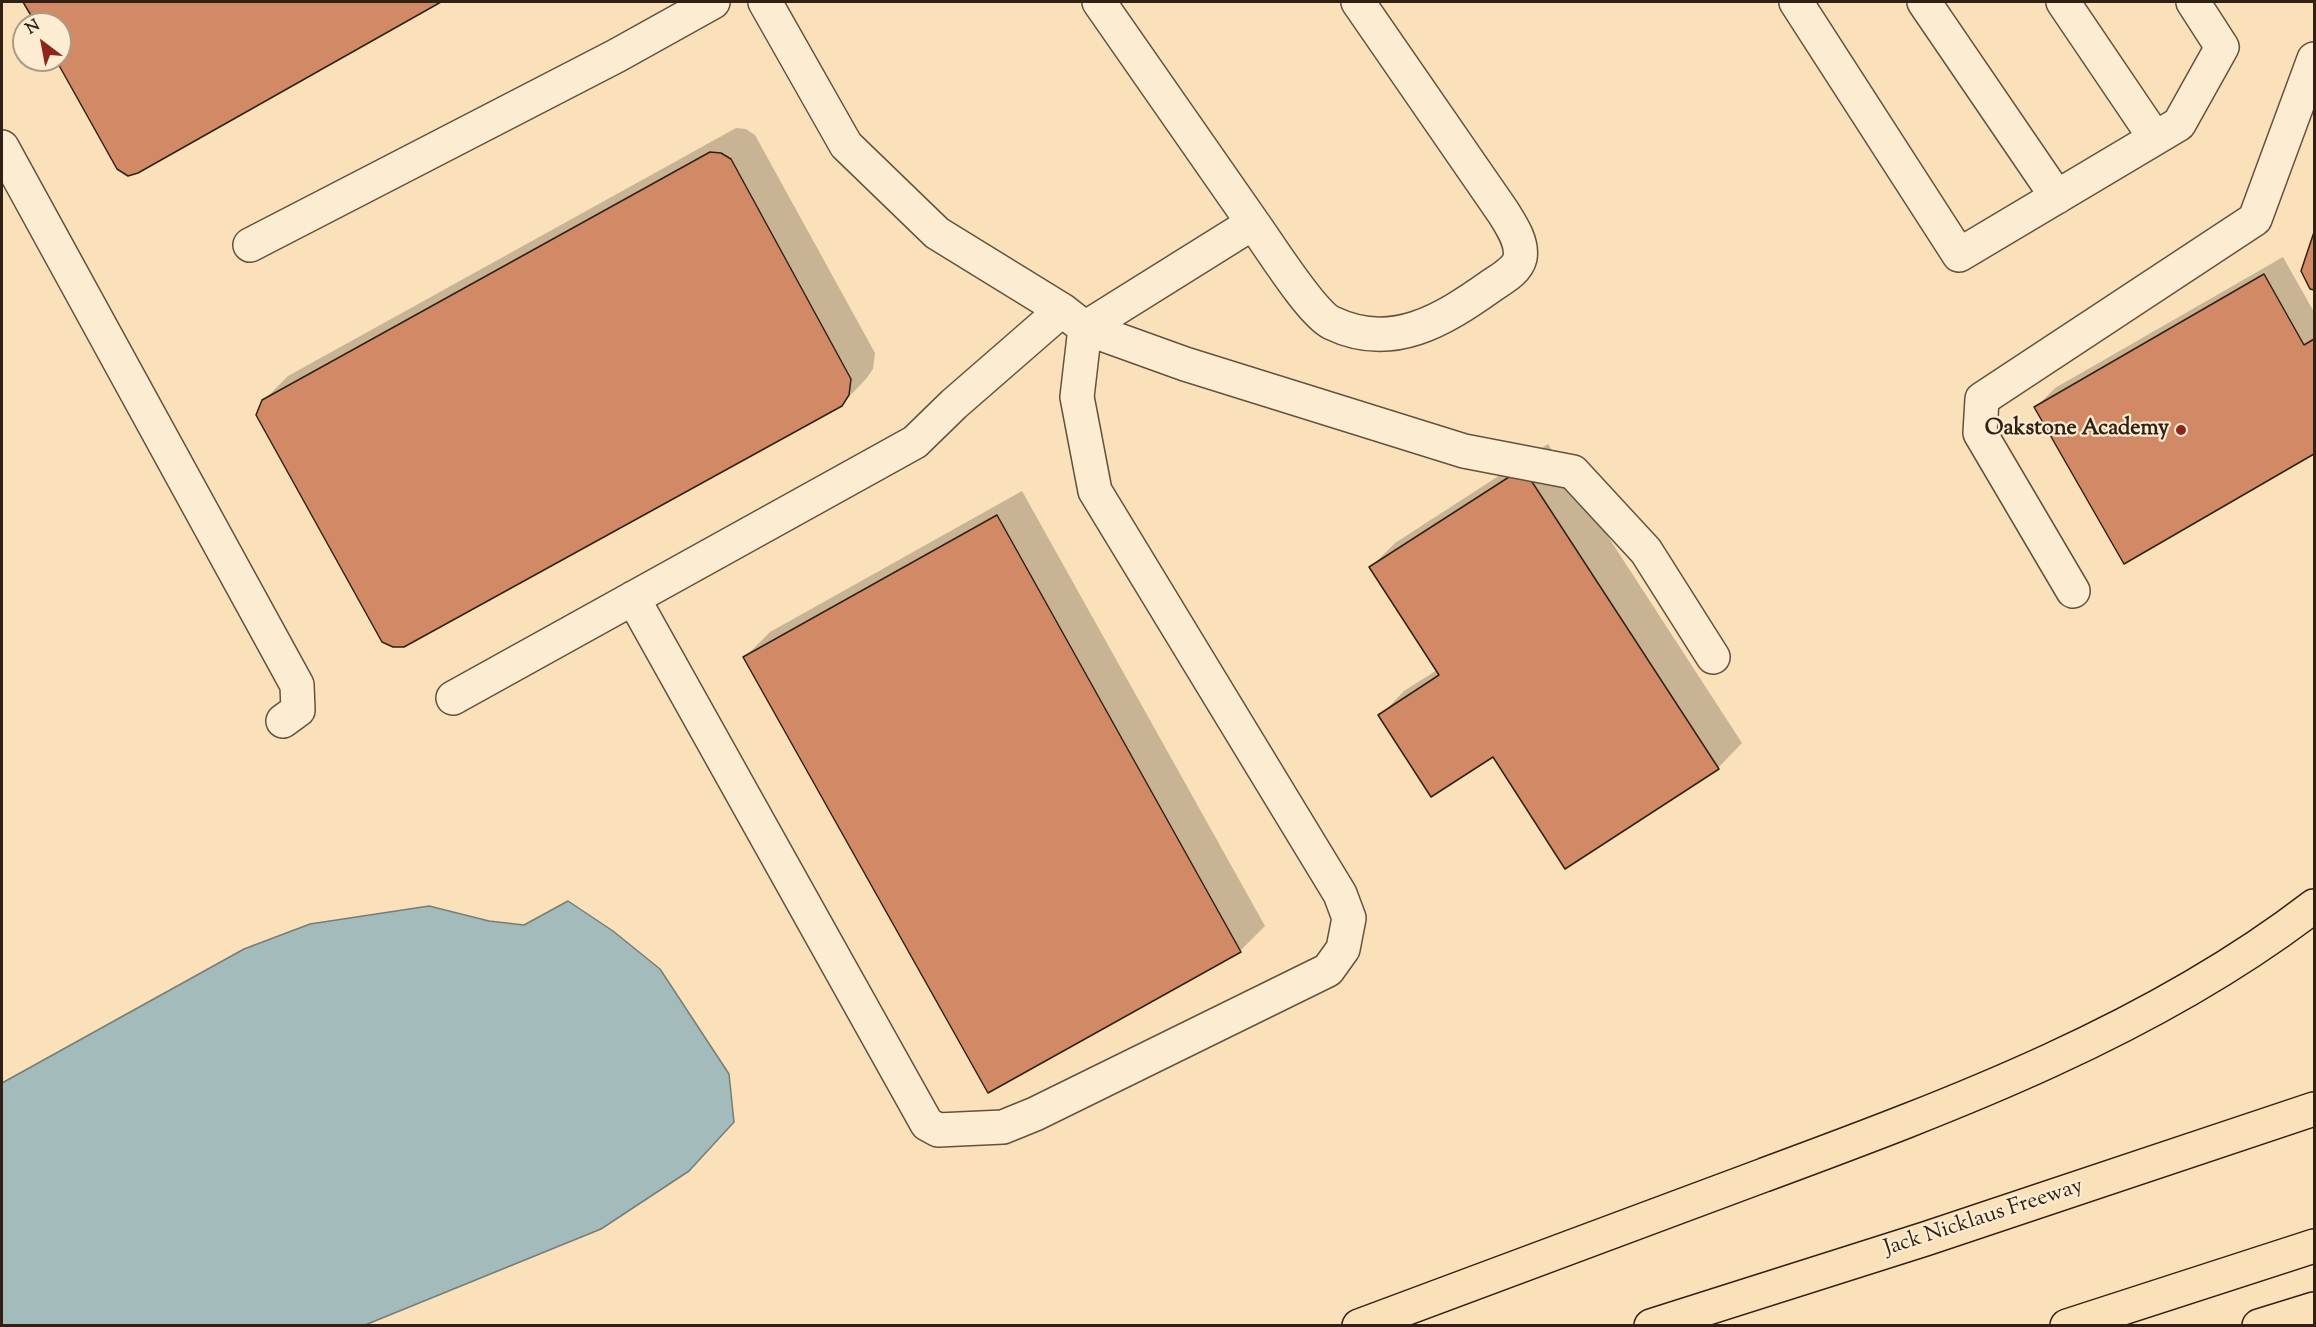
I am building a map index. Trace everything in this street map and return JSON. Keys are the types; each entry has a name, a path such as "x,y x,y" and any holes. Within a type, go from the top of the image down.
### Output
{"highway":[{"path":"1359,1326 1860,1139 2045,1063 2209,977 2280,933 2314,906"},
{"name":"Jack Nicklaus Freeway","path":"1652,1326 1925,1239 2314,1109"},
{"path":"2067,1326 2314,1246"},
{"path":"2270,1322 2314,1309"}],"street":[{"path":"250,245 615,56 713,2"},
{"path":"1099,2 1303,293 1330,322 1356,332 1384,334 1418,329 1454,312 1515,269 1520,257 1516,235 1503,212 1358,2"},
{"path":"1796,2 1959,255 2178,124 2222,47 2193,2"},
{"path":"1924,2 2056,197"},
{"path":"2063,2 2155,138"},
{"path":"773,4 846,145 937,233 1074,319 1185,364 1464,451 1573,472 1646,551 1713,657"},
{"path":"2073,591 1980,433 1982,399 2255,219 2314,59"},
{"path":"2,147 297,685 298,710 283,721"},
{"path":"453,698 915,442 954,404 1074,319 1253,224"},
{"path":"633,598 927,1124 938,1130 1003,1127 1035,1114 1328,970 1343,949 1349,918 1340,894 1095,492 1077,397 1074,319"}],"water":[{"path":"568,901 613,931 660,969 729,1074 734,1122 689,1171 601,1229 365,1325 2,1325 2,1083 244,949 310,924 429,906 489,921 524,925"}],"building":[{"path":"23,2 441,2 138,173 128,176 117,169 63,72 72,72 72,12 29,12"},
{"path":"710,152 721,153 731,159 851,379 849,395 842,406 404,647 393,647 382,642 256,415 262,400"},
{"path":"2314,232 2314,290 2310,289 2301,271"},
{"name":"Oakstone Academy","path":"2264,274 2304,345 2314,339 2314,454 2124,564 2034,407"},
{"path":"1523,468 1719,769 1565,869 1493,757 1431,797 1378,715 1439,675 1369,567"},
{"path":"997,515 1241,952 988,1093 743,657"}],"place":[{"name":"Oakstone Academy","path":"2181,430"}]}
